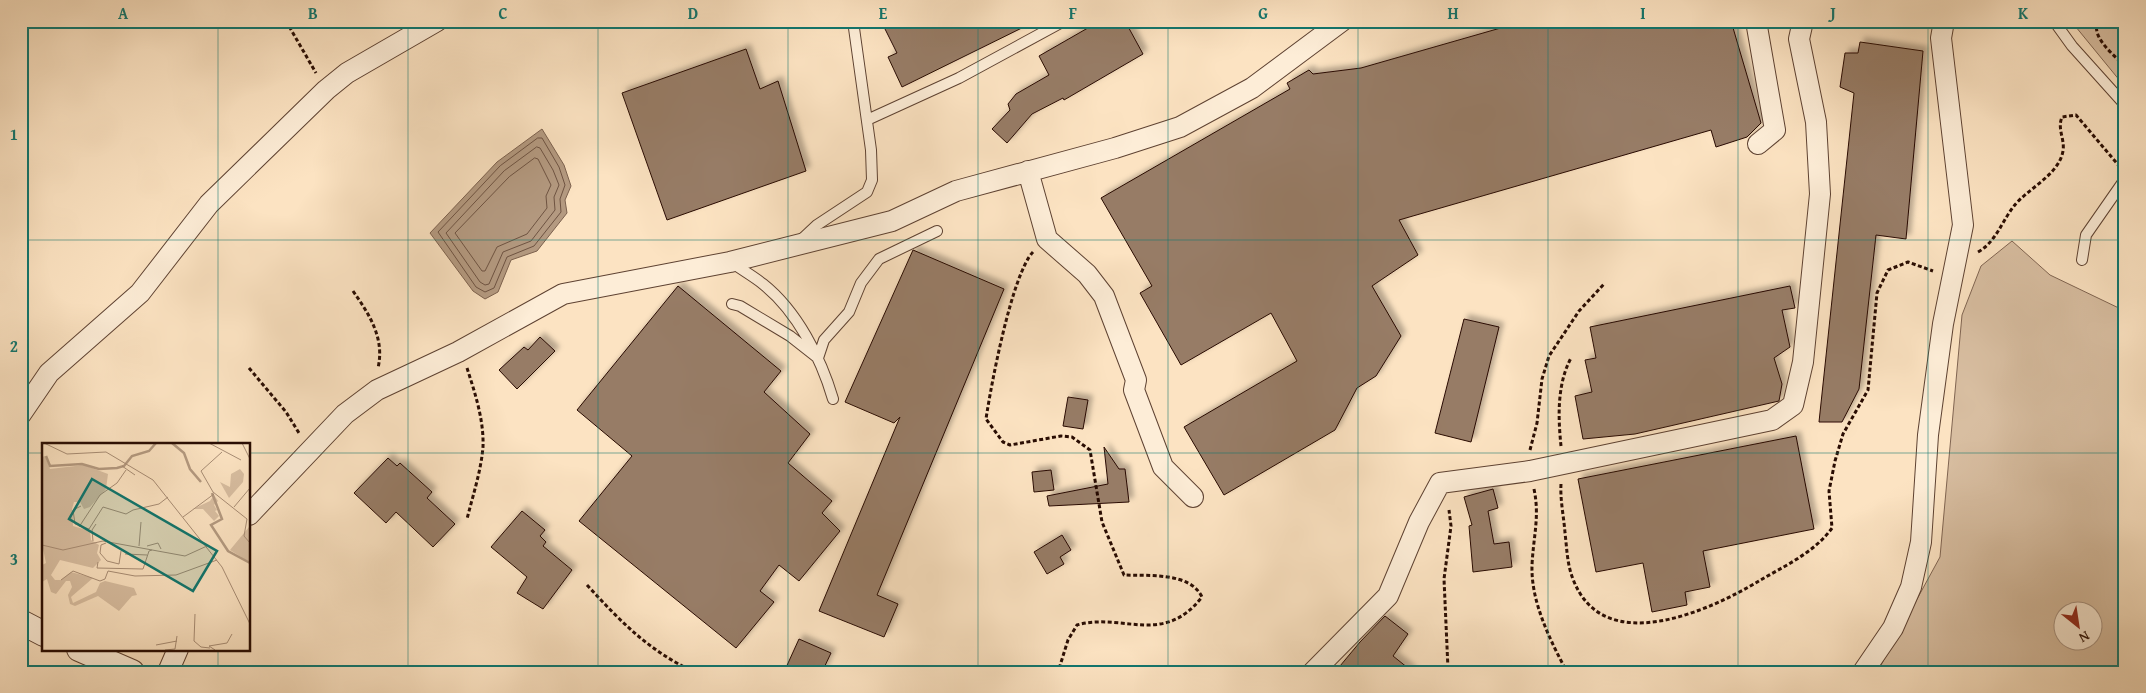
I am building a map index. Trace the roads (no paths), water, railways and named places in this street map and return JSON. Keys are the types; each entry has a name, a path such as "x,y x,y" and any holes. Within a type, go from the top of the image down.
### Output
{"street":[{"path":"21,414 49,373 140,293 209,204 326,90 347,73 437,21"},
{"path":"250,514 345,414 375,392 458,352 563,294 730,262 793,248 892,222 956,191 1115,148 1180,127 1252,88 1342,21"},
{"path":"1756,21 1775,130 1758,144"},
{"path":"1313,672 1388,596 1419,522 1440,483 1526,472 1772,420 1793,405 1802,362 1820,194 1816,122 1799,39 1804,21"},
{"path":"1863,672 1893,628 1911,587 1921,542 1928,435 1944,324 1963,225 1941,38 1944,21"},
{"path":"1028,171 1046,239 1087,274 1104,296 1136,380 1134,390 1163,467 1194,497"},
{"path":"21,622 42,633"},
{"path":"82,650 132,672"},
{"path":"168,672 178,650"}],"lane":[{"path":"793,248 817,225 867,192 872,180 867,120 853,21"},
{"path":"867,120 958,78 1064,21"},
{"path":"2054,21 2072,46 2125,105"},
{"path":"2082,260 2086,235 2125,179"},
{"path":"818,358 824,340 849,312 861,283 879,259 937,231"},
{"path":"730,262 765,285 787,309 818,358 825,372 833,399"},
{"path":"732,304 740,306 790,336 818,358"}],"water":[{"path":"542,129 564,165 571,186 565,200 567,213 537,251 511,260 498,292 485,299 473,291 430,233 497,162"}]}
